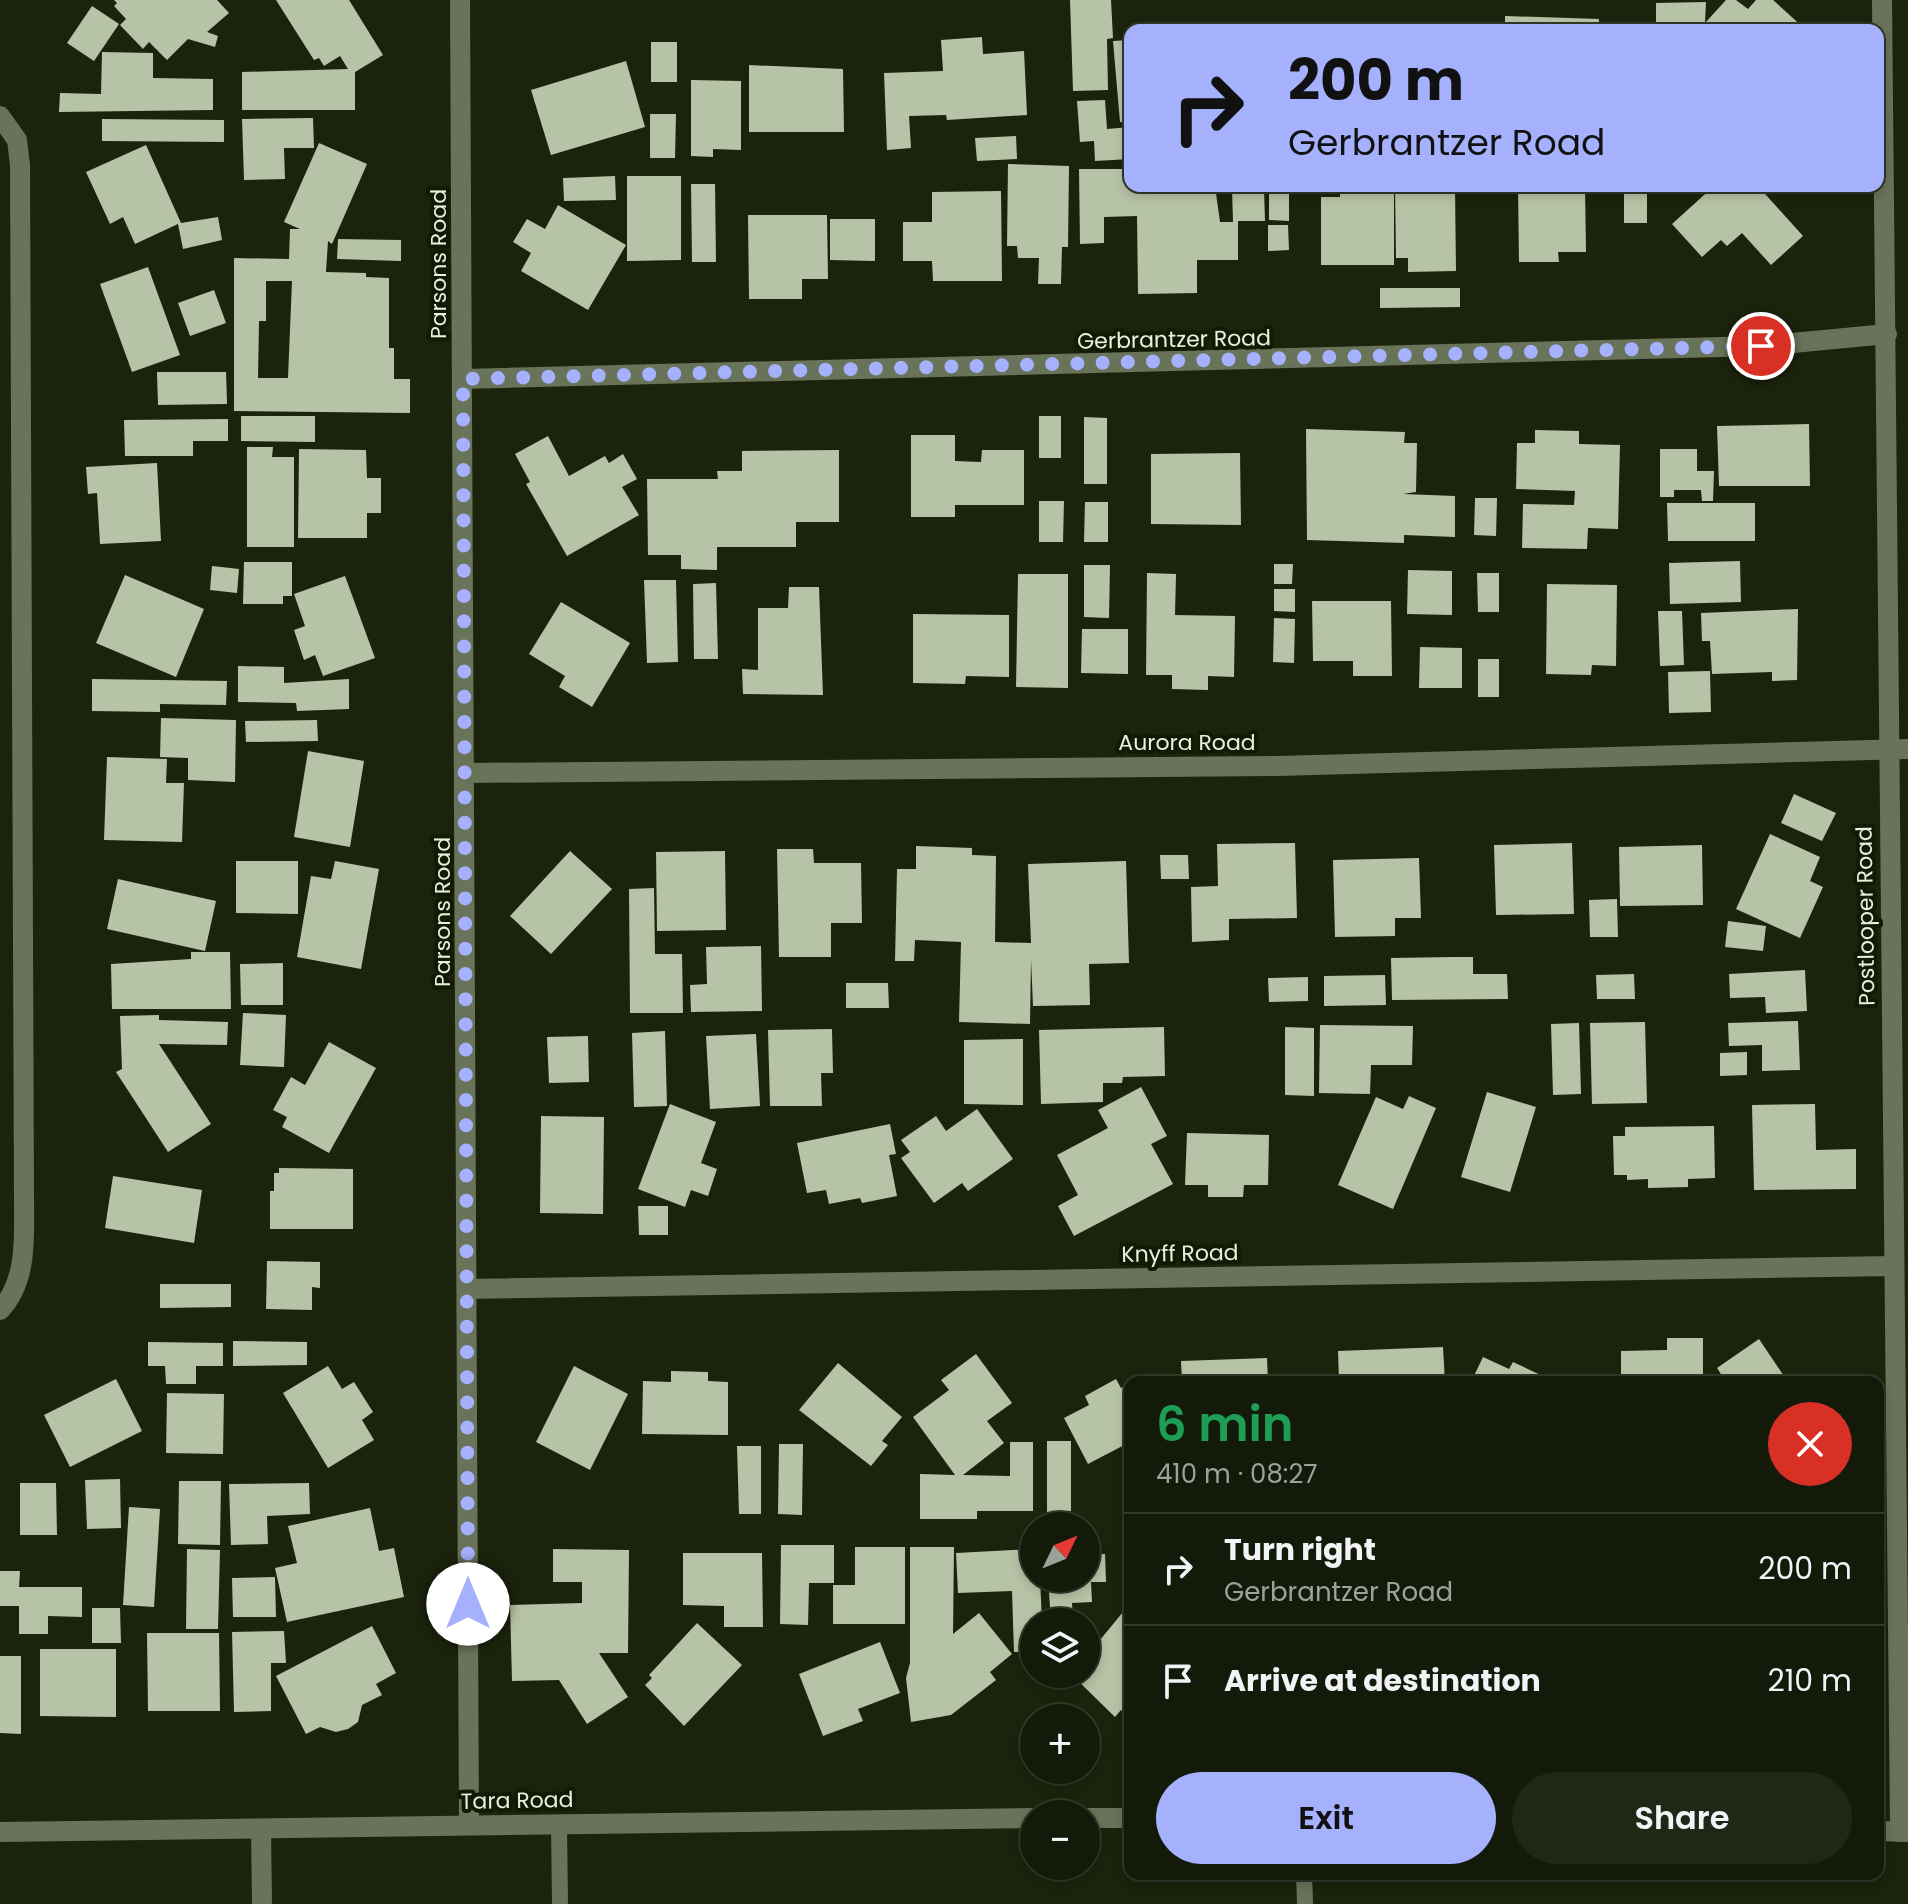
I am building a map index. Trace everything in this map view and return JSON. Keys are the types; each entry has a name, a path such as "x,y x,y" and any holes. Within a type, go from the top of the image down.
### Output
{"street":[{"name":"Parsons Road","path":"460,0 469,1824"},
{"name":"Postlooper Road","path":"1882,0 1882,24"},
{"path":"1,1310 20,1270 24,1197 20,165 17,140 4,120"},
{"name":"Postlooper Road","path":"1884,134 1887,751 1905,1837"},
{"name":"Gerbrantzer Road","path":"463,379 1761,346 1887,334"},
{"name":"Aurora Road","path":"466,773 1277,766 1908,749"},
{"name":"Knyff Road","path":"467,1289 1894,1266"},
{"name":"Tara Road","path":"0,1832 1020,1818"},
{"path":"1100,1818 1124,1818"},
{"path":"261,1829 262,1904"},
{"path":"1884,1832 1905,1837"}],"lane":[{"path":"559,1823 560,1904"},
{"path":"1304,1880 1305,1904"}],"building":[{"path":"114,0 217,0 229,13 207,32 218,36 215,47 188,39 167,60 149,42 143,49 120,25 126,19 114,6 117,3"},
{"path":"276,0 349,0 383,55 355,72 355,110 242,110 242,72 348,69 340,56 324,66 319,58 314,60"},
{"path":"1070,0 1111,0 1113,38 1107,39 1108,90 1073,91"},
{"path":"1726,0 1736,0 1748,9 1756,0 1773,0 1799,24 1656,24 1656,3 1706,2 1705,23"},
{"path":"92,6 119,24 94,61 67,43"},
{"path":"1505,16 1599,19 1599,24 1505,24"},
{"path":"982,37 983,54 1024,51 1027,115 947,120 946,115 909,116 911,148 887,150 884,73 943,71 941,40"},
{"path":"1124,40 1124,122 1120,122 1113,41"},
{"path":"651,42 677,42 677,82 651,82"},
{"path":"102,52 153,53 153,78 213,79 213,110 59,112 60,93 101,94"},
{"path":"626,61 645,127 551,155 531,90"},
{"path":"749,65 843,69 844,132 749,132"},
{"path":"691,80 741,81 741,150 713,149 713,157 691,156"},
{"path":"1105,100 1107,129 1124,128 1124,159 1095,161 1094,141 1080,142 1077,101"},
{"path":"650,114 676,114 675,158 650,158"},
{"path":"313,118 314,148 284,148 285,179 244,180 242,119"},
{"path":"102,119 224,120 224,142 102,141"},
{"path":"1016,136 1017,159 977,161 975,138"},
{"path":"319,143 367,164 332,244 328,241 326,272 366,273 366,277 389,278 389,348 394,348 394,379 410,379 410,413 234,411 234,258 289,259 290,229 300,229 284,222","holes":["266,281 292,281 288,378 258,378 259,321 266,321"]},
{"path":"146,145 181,223 218,217 222,240 183,249 178,224 135,244 123,217 110,224 86,172"},
{"path":"1008,164 1069,166 1068,247 1062,247 1061,284 1038,284 1039,258 1018,258 1017,246 1007,246"},
{"path":"1079,169 1124,169 1124,192 1216,192 1220,222 1233,222 1232,192 1264,192 1265,221 1238,221 1238,260 1197,260 1197,293 1138,294 1137,216 1104,217 1104,243 1080,244"},
{"path":"615,176 616,200 564,201 563,178"},
{"path":"627,176 681,176 681,260 627,261"},
{"path":"691,184 715,184 716,262 692,262"},
{"path":"1001,191 1002,281 933,281 932,261 903,261 903,222 932,222 932,192"},
{"path":"1269,192 1289,192 1289,221 1269,220"},
{"path":"1340,192 1394,192 1394,265 1321,265 1321,197 1340,197"},
{"path":"1395,192 1455,192 1456,271 1408,272 1408,258 1396,258"},
{"path":"1518,192 1585,192 1586,252 1558,252 1559,262 1519,262"},
{"path":"1624,192 1647,192 1647,223 1624,223"},
{"path":"1707,192 1763,192 1803,236 1771,265 1742,233 1727,246 1721,240 1702,257 1672,224"},
{"path":"558,205 626,245 588,310 521,271 531,253 513,242 527,219 545,229"},
{"path":"748,215 827,215 828,279 802,279 802,299 749,299"},
{"path":"830,219 875,219 875,261 830,260"},
{"path":"1268,225 1288,225 1289,250 1268,251"},
{"path":"338,239 401,240 401,261 337,259"},
{"path":"148,267 180,355 132,372 100,284"},
{"path":"1380,288 1460,288 1460,307 1380,308"},
{"path":"214,290 226,323 190,336 178,303"},
{"path":"157,372 226,372 227,404 158,405"},
{"path":"241,416 315,416 315,442 241,441"},
{"path":"1039,416 1061,416 1061,458 1039,458"},
{"path":"1084,417 1107,418 1107,484 1084,484"},
{"path":"228,419 228,441 193,441 193,456 125,456 124,420"},
{"path":"1809,424 1810,486 1719,486 1717,426"},
{"path":"1306,429 1405,432 1404,443 1417,443 1416,492 1403,494 1455,496 1455,537 1404,535 1404,543 1307,540"},
{"path":"1535,430 1579,431 1579,444 1620,445 1618,529 1588,528 1587,549 1522,548 1523,504 1574,505 1575,491 1516,489 1517,443 1535,443"},
{"path":"911,435 955,435 955,461 981,462 982,450 1024,450 1024,505 955,505 955,517 911,517"},
{"path":"548,436 569,476 605,456 609,463 623,454 637,479 622,487 639,515 567,556 526,484 530,482 515,454"},
{"path":"247,447 273,447 272,457 294,457 294,547 247,547"},
{"path":"299,449 366,450 367,478 381,478 381,513 367,513 367,538 298,538"},
{"path":"1660,449 1697,449 1697,471 1714,471 1713,501 1702,501 1701,490 1674,490 1674,497 1660,497"},
{"path":"839,450 839,522 796,522 796,547 717,547 717,570 681,569 681,555 648,555 647,479 718,479 717,471 742,471 742,451"},
{"path":"1240,453 1241,525 1151,524 1151,454"},
{"path":"157,463 161,541 100,544 97,493 88,494 86,467"},
{"path":"1475,498 1497,498 1496,536 1474,535"},
{"path":"1039,501 1064,501 1063,542 1039,542"},
{"path":"1085,502 1108,502 1108,542 1084,542"},
{"path":"1667,503 1755,503 1755,541 1668,541"},
{"path":"1740,561 1741,602 1670,604 1669,563"},
{"path":"244,562 292,562 292,596 283,596 283,604 243,604"},
{"path":"1274,564 1293,564 1292,584 1274,584"},
{"path":"1084,565 1110,565 1109,618 1084,617"},
{"path":"212,566 239,569 237,593 210,590"},
{"path":"1408,570 1452,571 1452,615 1407,614"},
{"path":"1147,573 1176,574 1175,615 1235,616 1234,677 1208,676 1208,690 1172,689 1172,675 1146,675"},
{"path":"1477,573 1499,573 1499,612 1478,612"},
{"path":"1018,574 1068,574 1068,688 1016,687"},
{"path":"125,575 204,609 176,677 96,643"},
{"path":"345,576 375,658 323,676 315,655 304,660 294,630 305,626 294,594"},
{"path":"644,580 676,580 678,662 647,663"},
{"path":"716,583 718,659 694,659 693,584"},
{"path":"1547,584 1617,585 1616,666 1592,665 1591,675 1546,674"},
{"path":"789,587 819,587 823,695 743,694 742,669 758,670 758,608 788,608"},
{"path":"1274,589 1295,589 1295,612 1274,611"},
{"path":"1312,601 1391,601 1392,676 1353,676 1353,661 1313,661"},
{"path":"561,602 630,643 592,707 559,687 565,676 529,654"},
{"path":"1798,609 1797,680 1772,681 1772,672 1712,674 1710,641 1702,641 1701,613"},
{"path":"1658,611 1682,611 1684,665 1660,666"},
{"path":"913,614 1009,615 1009,677 966,676 965,684 913,683"},
{"path":"1274,618 1295,619 1294,663 1273,662"},
{"path":"1082,629 1128,629 1128,674 1081,673"},
{"path":"1420,647 1462,648 1462,688 1419,688"},
{"path":"1478,659 1499,659 1499,697 1478,697"},
{"path":"238,666 284,667 284,683 349,679 349,709 297,711 296,703 238,702"},
{"path":"1710,671 1711,712 1669,713 1668,672"},
{"path":"92,679 227,681 226,705 160,704 160,712 92,711"},
{"path":"161,718 236,720 235,782 188,780 188,758 160,757"},
{"path":"317,720 318,741 246,742 245,721"},
{"path":"308,751 364,761 350,847 294,837"},
{"path":"107,757 167,759 166,783 184,783 182,842 104,840"},
{"path":"1794,794 1836,813 1822,841 1781,823"},
{"path":"1770,834 1820,857 1810,881 1823,887 1800,938 1736,909"},
{"path":"1295,843 1297,918 1229,919 1229,940 1192,942 1191,887 1218,886 1217,844"},
{"path":"1572,843 1574,914 1496,915 1494,845"},
{"path":"1702,845 1703,905 1620,906 1619,847"},
{"path":"916,846 972,848 972,855 996,856 995,942 1031,943 1028,864 1126,861 1129,963 1089,964 1090,1005 1033,1006 1031,959 1030,1024 959,1022 961,942 915,940 914,961 895,961 897,869 916,869"},
{"path":"777,849 813,849 814,863 861,863 862,923 831,923 831,957 779,957"},
{"path":"570,851 612,889 551,954 510,916"},
{"path":"725,851 726,930 657,931 656,852"},
{"path":"1160,855 1188,855 1189,879 1161,879"},
{"path":"1419,858 1421,918 1395,918 1395,936 1335,937 1333,860"},
{"path":"236,861 298,861 298,914 236,913"},
{"path":"335,861 379,869 361,969 297,957 311,876 331,879"},
{"path":"118,879 216,901 205,951 107,929"},
{"path":"654,888 655,954 682,954 683,1013 630,1013 629,889"},
{"path":"1617,899 1618,937 1590,937 1589,900"},
{"path":"1728,921 1766,926 1763,951 1725,947"},
{"path":"761,946 762,1011 691,1012 690,985 707,984 706,947"},
{"path":"191,952 230,952 231,1009 112,1009 111,964 191,959"},
{"path":"1473,957 1473,974 1507,974 1508,999 1392,1000 1391,958"},
{"path":"283,963 283,1005 241,1005 240,964"},
{"path":"1805,970 1807,1011 1766,1013 1765,997 1730,998 1729,974"},
{"path":"1634,974 1635,999 1597,999 1596,975"},
{"path":"1385,975 1386,1005 1324,1006 1324,976"},
{"path":"1308,977 1308,1001 1269,1002 1268,978"},
{"path":"846,983 888,983 889,1008 846,1008"},
{"path":"243,1013 286,1015 284,1067 240,1065"},
{"path":"159,1015 159,1020 228,1022 227,1045 159,1044 211,1124 168,1152 116,1072 122,1069 120,1016"},
{"path":"1798,1021 1800,1070 1762,1071 1762,1045 1729,1046 1728,1023"},
{"path":"1645,1022 1647,1103 1592,1104 1590,1023"},
{"path":"1579,1023 1581,1094 1553,1095 1551,1024"},
{"path":"1320,1025 1413,1026 1412,1065 1371,1065 1370,1094 1319,1093"},
{"path":"1164,1027 1165,1076 1123,1077 1122,1083 1103,1083 1103,1102 1041,1104 1039,1030"},
{"path":"1285,1027 1314,1028 1314,1096 1285,1095"},
{"path":"832,1029 833,1073 821,1073 822,1106 770,1106 768,1030"},
{"path":"665,1031 667,1106 634,1107 632,1033"},
{"path":"756,1034 760,1106 710,1109 706,1036"},
{"path":"588,1036 589,1082 549,1083 547,1037"},
{"path":"1023,1039 1023,1105 964,1104 964,1040"},
{"path":"329,1042 376,1068 329,1153 282,1127 287,1117 273,1110 291,1077 305,1085"},
{"path":"1747,1052 1747,1075 1720,1076 1720,1053"},
{"path":"1141,1087 1167,1136 1151,1144 1173,1184 1074,1236 1058,1206 1078,1195 1057,1155 1108,1128 1098,1110"},
{"path":"1487,1092 1536,1107 1510,1192 1461,1177"},
{"path":"1409,1096 1436,1108 1393,1209 1338,1185 1376,1097 1403,1109"},
{"path":"670,1104 716,1122 701,1163 717,1169 708,1196 691,1190 685,1207 638,1189"},
{"path":"1815,1104 1816,1150 1856,1149 1856,1189 1754,1190 1752,1105"},
{"path":"977,1109 1013,1159 968,1191 962,1183 934,1203 901,1158 910,1152 901,1140 936,1116 946,1131"},
{"path":"541,1116 604,1117 603,1214 540,1213"},
{"path":"890,1124 896,1154 889,1155 897,1196 862,1203 860,1198 829,1204 826,1190 807,1193 797,1143"},
{"path":"1714,1126 1715,1178 1688,1179 1688,1187 1648,1188 1648,1179 1627,1180 1627,1175 1614,1175 1613,1136 1625,1136 1625,1127"},
{"path":"1187,1133 1269,1135 1268,1185 1244,1185 1243,1197 1208,1197 1208,1185 1185,1185"},
{"path":"279,1168 353,1169 353,1229 270,1229 270,1191 274,1191 274,1173 279,1173"},
{"path":"113,1176 202,1190 194,1243 105,1228"},
{"path":"638,1206 668,1206 668,1235 639,1235"},
{"path":"267,1261 320,1262 320,1288 312,1287 312,1310 266,1309"},
{"path":"160,1284 231,1284 231,1307 160,1308"},
{"path":"1667,1338 1703,1338 1703,1376 1621,1376 1621,1351 1667,1350"},
{"path":"1759,1339 1784,1376 1722,1376 1717,1368"},
{"path":"233,1341 307,1342 307,1365 233,1366"},
{"path":"148,1342 223,1343 223,1366 196,1366 196,1384 166,1384 165,1366 148,1366"},
{"path":"1443,1347 1445,1376 1339,1376 1338,1351"},
{"path":"976,1354 1012,1403 987,1421 1004,1443 963,1475 1010,1476 1010,1442 1033,1442 1033,1511 977,1511 977,1519 920,1519 920,1474 955,1475 913,1417 949,1390 941,1380"},
{"path":"1483,1357 1509,1369 1513,1362 1543,1376 1474,1376"},
{"path":"1267,1358 1268,1376 1182,1376 1181,1361"},
{"path":"838,1363 902,1417 882,1441 888,1445 871,1466 799,1410"},
{"path":"328,1366 342,1389 354,1382 373,1412 362,1420 374,1440 328,1468 283,1393"},
{"path":"574,1366 628,1394 590,1470 536,1442"},
{"path":"671,1371 708,1372 708,1381 728,1382 728,1435 642,1434 643,1381 671,1382"},
{"path":"116,1379 142,1431 70,1467 44,1415"},
{"path":"1116,1379 1121,1388 1124,1386 1124,1445 1088,1464 1064,1418 1089,1405 1085,1396"},
{"path":"167,1393 224,1394 223,1454 166,1453"},
{"path":"1047,1441 1071,1441 1071,1511 1047,1512"},
{"path":"779,1444 803,1444 802,1515 778,1514"},
{"path":"737,1446 761,1446 761,1514 739,1514"},
{"path":"120,1479 121,1528 87,1529 85,1480"},
{"path":"179,1481 221,1481 220,1545 178,1544"},
{"path":"20,1483 56,1483 57,1535 20,1535"},
{"path":"309,1483 310,1514 267,1516 268,1544 231,1545 229,1484"},
{"path":"129,1507 160,1509 154,1607 123,1605"},
{"path":"370,1508 379,1551 394,1548 404,1597 287,1622 275,1568 297,1563 288,1526"},
{"path":"781,1545 834,1545 834,1583 809,1583 808,1625 780,1624"},
{"path":"855,1547 905,1547 905,1624 833,1624 833,1585 855,1585"},
{"path":"910,1547 954,1547 953,1634 979,1613 1012,1654 990,1672 996,1680 951,1715 911,1722 906,1678 910,1663"},
{"path":"187,1549 220,1550 218,1629 186,1629"},
{"path":"553,1549 629,1550 628,1653 599,1653 628,1697 587,1724 559,1680 512,1681 510,1605 582,1603 582,1582 553,1582"},
{"path":"1020,1550 1020,1592 1041,1592 1041,1608 1020,1608 1020,1652 1014,1652 1012,1591 958,1593 956,1553"},
{"path":"683,1553 762,1553 763,1627 724,1627 724,1606 683,1605"},
{"path":"1100,1554 1105,1554 1106,1582 1100,1582"},
{"path":"0,1571 20,1571 19,1587 82,1587 82,1617 48,1616 48,1634 19,1634 19,1606 0,1606"},
{"path":"275,1577 276,1617 233,1617 232,1578"},
{"path":"1049,1592 1092,1592 1092,1602 1072,1603 1072,1608 1050,1608"},
{"path":"92,1608 120,1608 121,1643 92,1643"},
{"path":"1123,1612 1124,1713 1121,1710 1115,1717 1085,1688 1100,1688 1100,1640"},
{"path":"697,1623 742,1665 684,1726 645,1685 652,1678 649,1675"},
{"path":"372,1626 396,1673 376,1684 382,1695 362,1705 358,1722 348,1729 336,1732 320,1727 306,1734 276,1676"},
{"path":"284,1631 286,1663 271,1663 271,1711 234,1712 232,1632"},
{"path":"147,1633 219,1633 220,1711 148,1711"},
{"path":"880,1642 900,1693 858,1709 863,1721 823,1736 799,1674"},
{"path":"40,1649 116,1649 116,1717 40,1716"},
{"path":"0,1656 21,1656 21,1734 0,1733"}],"route":[{"path":"468,1604 463,379 1761,346"}]}
